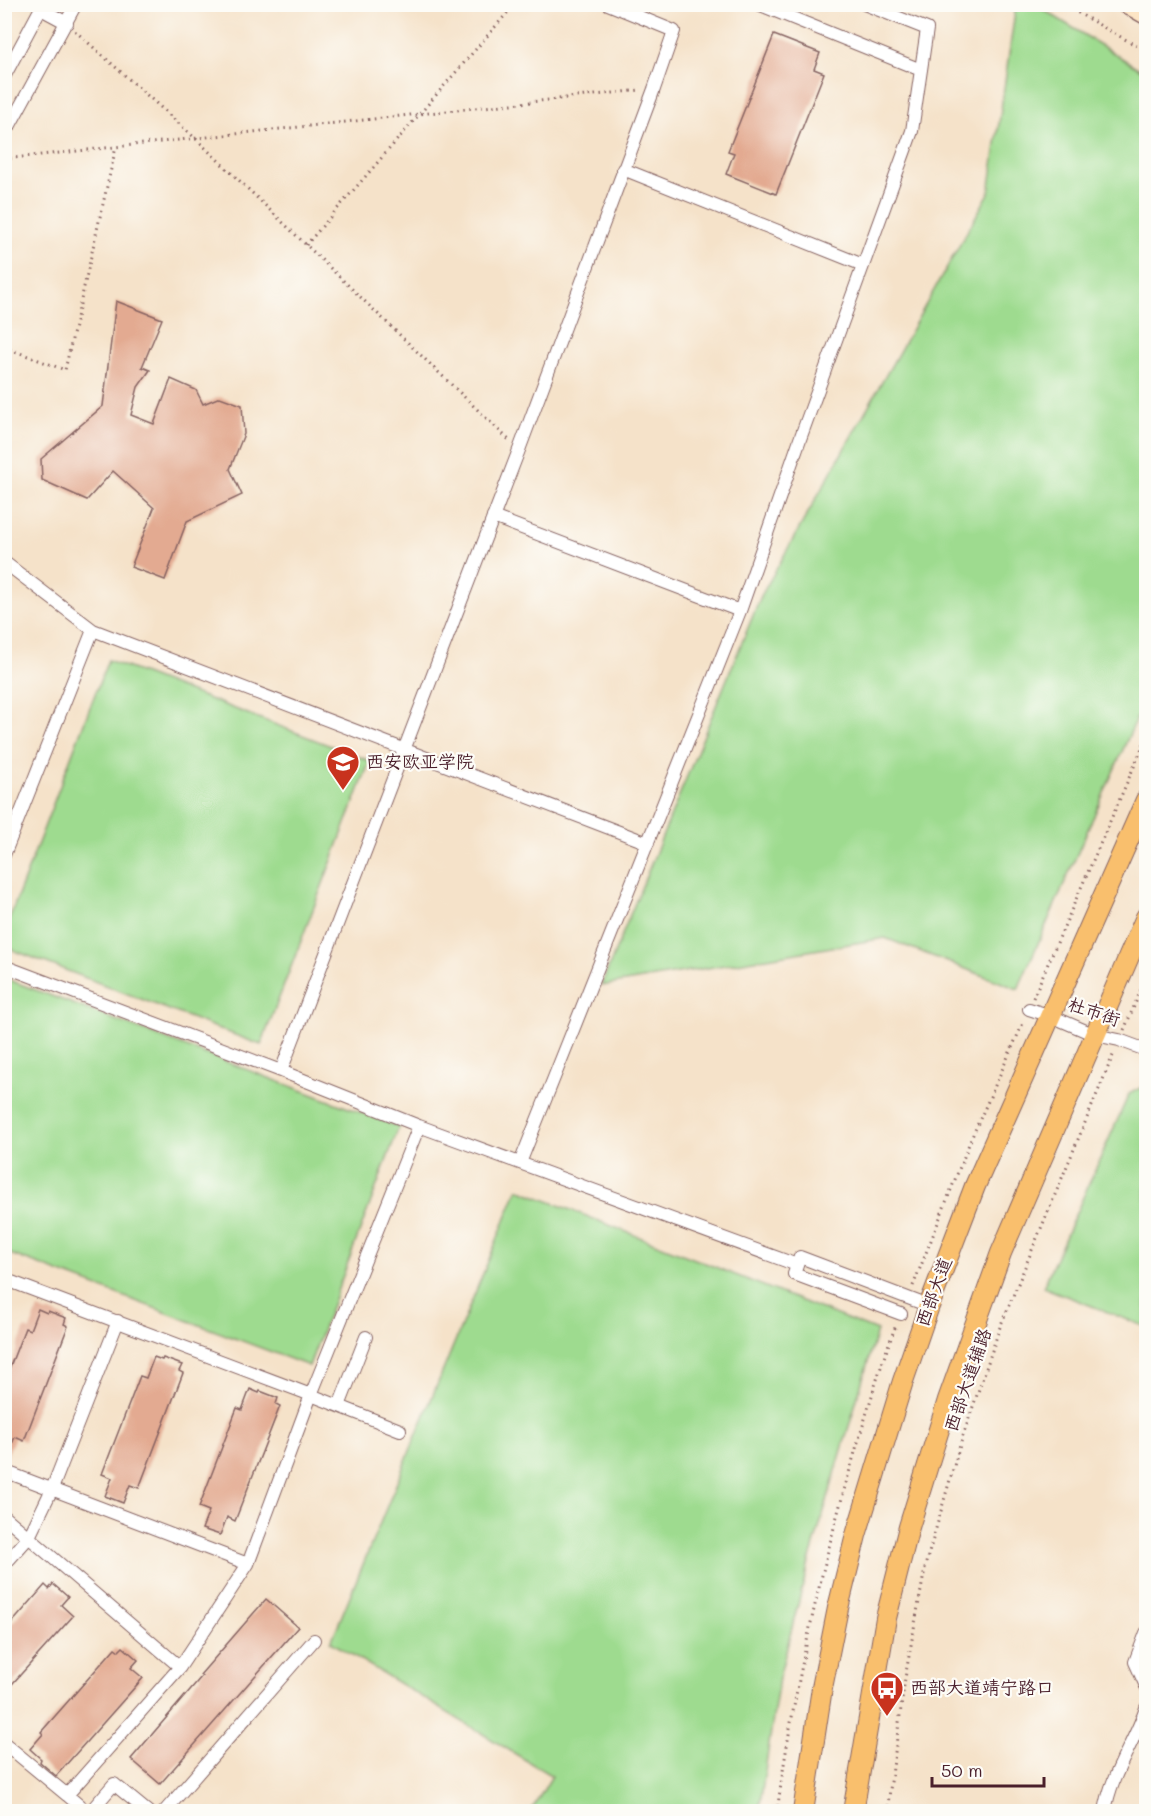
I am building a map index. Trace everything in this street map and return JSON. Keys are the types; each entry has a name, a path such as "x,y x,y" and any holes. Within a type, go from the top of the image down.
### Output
{"main road":[{"path":"1125,4 1146,16"},
{"name":"西部大道","path":"803,1812 822,1688 840,1597 880,1455 928,1306 975,1186 1146,800"},
{"path":"853,1812 886,1618 909,1527 948,1400 1001,1253 1146,917"}],"street":[{"path":"4,136 76,4"},
{"path":"281,1071 519,450 674,31 608,4"},
{"path":"758,4 921,70"},
{"path":"520,1163 740,611 912,131 927,29 864,4"},
{"path":"4,77 42,7 67,23"},
{"path":"623,169 863,266"},
{"path":"493,517 740,611"},
{"path":"4,562 93,630 648,843"},
{"path":"4,855 93,630"},
{"path":"4,966 420,1126 798,1265"},
{"name":"杜市街","path":"1029,1009 1095,1035 1119,1040 1146,1050"},
{"path":"67,1794 180,1668 248,1563 311,1395 420,1126"},
{"path":"901,1314 794,1274 800,1257 928,1306"},
{"path":"4,1279 400,1430"},
{"path":"4,1565 29,1537 52,1489 118,1321"},
{"path":"339,1406 366,1337"},
{"path":"4,1471 248,1563"},
{"path":"4,1516 180,1668"},
{"path":"1146,1633 1135,1662 1146,1686"},
{"path":"164,1812 314,1640"},
{"path":"1105,1812 1120,1766 1146,1708"},
{"path":"4,1743 89,1812 114,1784 148,1812"}],"path":[{"path":"306,245 515,4"},
{"path":"1062,4 1146,51"},
{"path":"67,23 195,138 519,450"},
{"path":"4,159 654,89"},
{"path":"4,348 65,370 116,147"},
{"name":"西部大道辅路","path":"887,1812 905,1678 926,1563 960,1445 1000,1327 1146,978"}],"green space":[{"path":"1016,5 1036,5 1146,73 1146,697 1018,989 885,938 601,986 761,596 989,193"},
{"path":"108,660 370,761 261,1045 5,947 5,930"},
{"path":"4,978 399,1127 309,1366 5,1252"},
{"path":"1146,1085 1146,1327 1043,1287 1129,1094"},
{"path":"518,1189 877,1331 809,1562 779,1678 759,1811 531,1811 552,1776 331,1642"}],"building":[{"path":"774,35 820,53 814,69 824,73 776,194 726,174 734,153 728,151"},
{"path":"116,301 162,319 142,367 150,370 138,387 131,415 154,424 171,379 196,390 203,404 220,397 242,405 244,434 230,469 242,495 187,521 165,580 131,567 154,508 113,471 87,500 42,480 41,459 103,406"},
{"path":"38,1309 66,1318 64,1324 68,1326 24,1441 15,1437 4,1462 4,1382 25,1328 30,1330"},
{"path":"154,1357 182,1365 179,1371 183,1373 139,1488 130,1485 123,1503 105,1496 112,1478 102,1474 140,1376 146,1378"},
{"path":"250,1389 278,1398 276,1404 280,1406 235,1521 227,1517 220,1535 202,1529 209,1511 199,1507 237,1408 242,1410"},
{"path":"53,1584 68,1597 61,1605 73,1616 4,1693 4,1632 45,1585 49,1589"},
{"path":"266,1599 298,1627 160,1784 131,1759"},
{"path":"123,1647 138,1660 131,1668 143,1678 56,1776 40,1762 41,1759 30,1749 43,1734 41,1732 115,1648 119,1651"}],"place":[{"name":"西安欧亚学院","path":"343,791"},
{"name":"西部大道靖宁路口","path":"887,1717"}]}
